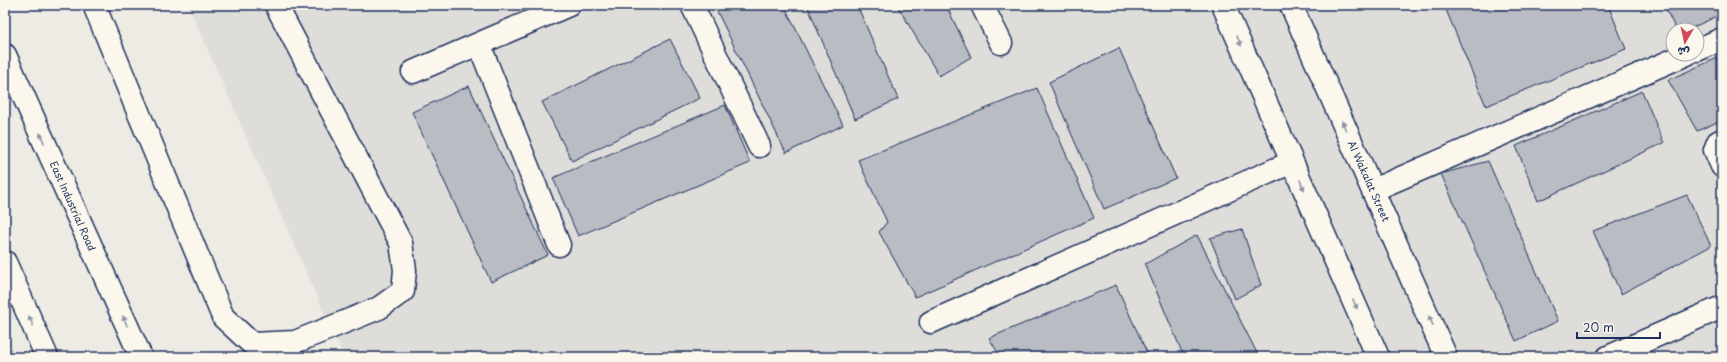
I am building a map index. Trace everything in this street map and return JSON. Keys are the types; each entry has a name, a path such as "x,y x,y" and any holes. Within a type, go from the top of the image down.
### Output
{"main road":[{"path":"94,5 223,317 252,344 295,342 379,308 402,291 405,270 401,243 276,5"},
{"path":"413,72 569,5"},
{"path":"692,5 758,146"},
{"path":"982,5 1001,43"},
{"path":"1223,5 1378,357"},
{"name":"Al Wakalat Street","path":"1292,6 1373,190 1449,355"},
{"path":"1705,46 1722,39"},
{"path":"480,44 559,245"},
{"name":"East Industrial Road","path":"5,55 142,357"},
{"path":"1373,190 1669,62"},
{"path":"1722,140 1718,142 1715,150 1722,166"},
{"path":"931,322 1292,162"},
{"path":"5,262 47,357"},
{"path":"1608,357 1722,307"}],"shaded area":[{"path":"188,5 1722,5 1722,357 344,357"}],"building":[{"path":"714,5 784,5 843,125 786,153"},
{"path":"807,5 857,5 898,99 855,119"},
{"path":"897,5 946,5 971,57 939,76"},
{"path":"1444,5 1608,5 1626,49 1486,106"},
{"path":"1664,5 1722,5 1722,14 1704,22 1672,22"},
{"path":"670,39 700,98 572,161 542,102"},
{"path":"1119,48 1176,178 1104,209 1049,82"},
{"path":"1722,56 1722,120 1697,131 1668,80"},
{"path":"469,86 548,255 491,282 412,112"},
{"path":"1037,88 1094,218 915,297 879,232 887,222 858,160"},
{"path":"1642,91 1664,143 1538,201 1516,146"},
{"path":"725,105 750,163 578,236 553,178"},
{"path":"1488,161 1558,321 1516,341 1441,174"},
{"path":"1687,195 1711,246 1621,294 1593,231"},
{"path":"1242,229 1261,285 1235,299 1210,238"},
{"path":"1197,235 1259,357 1184,357 1145,264"},
{"path":"1116,285 1149,357 997,357 1000,356 989,338"}]}
